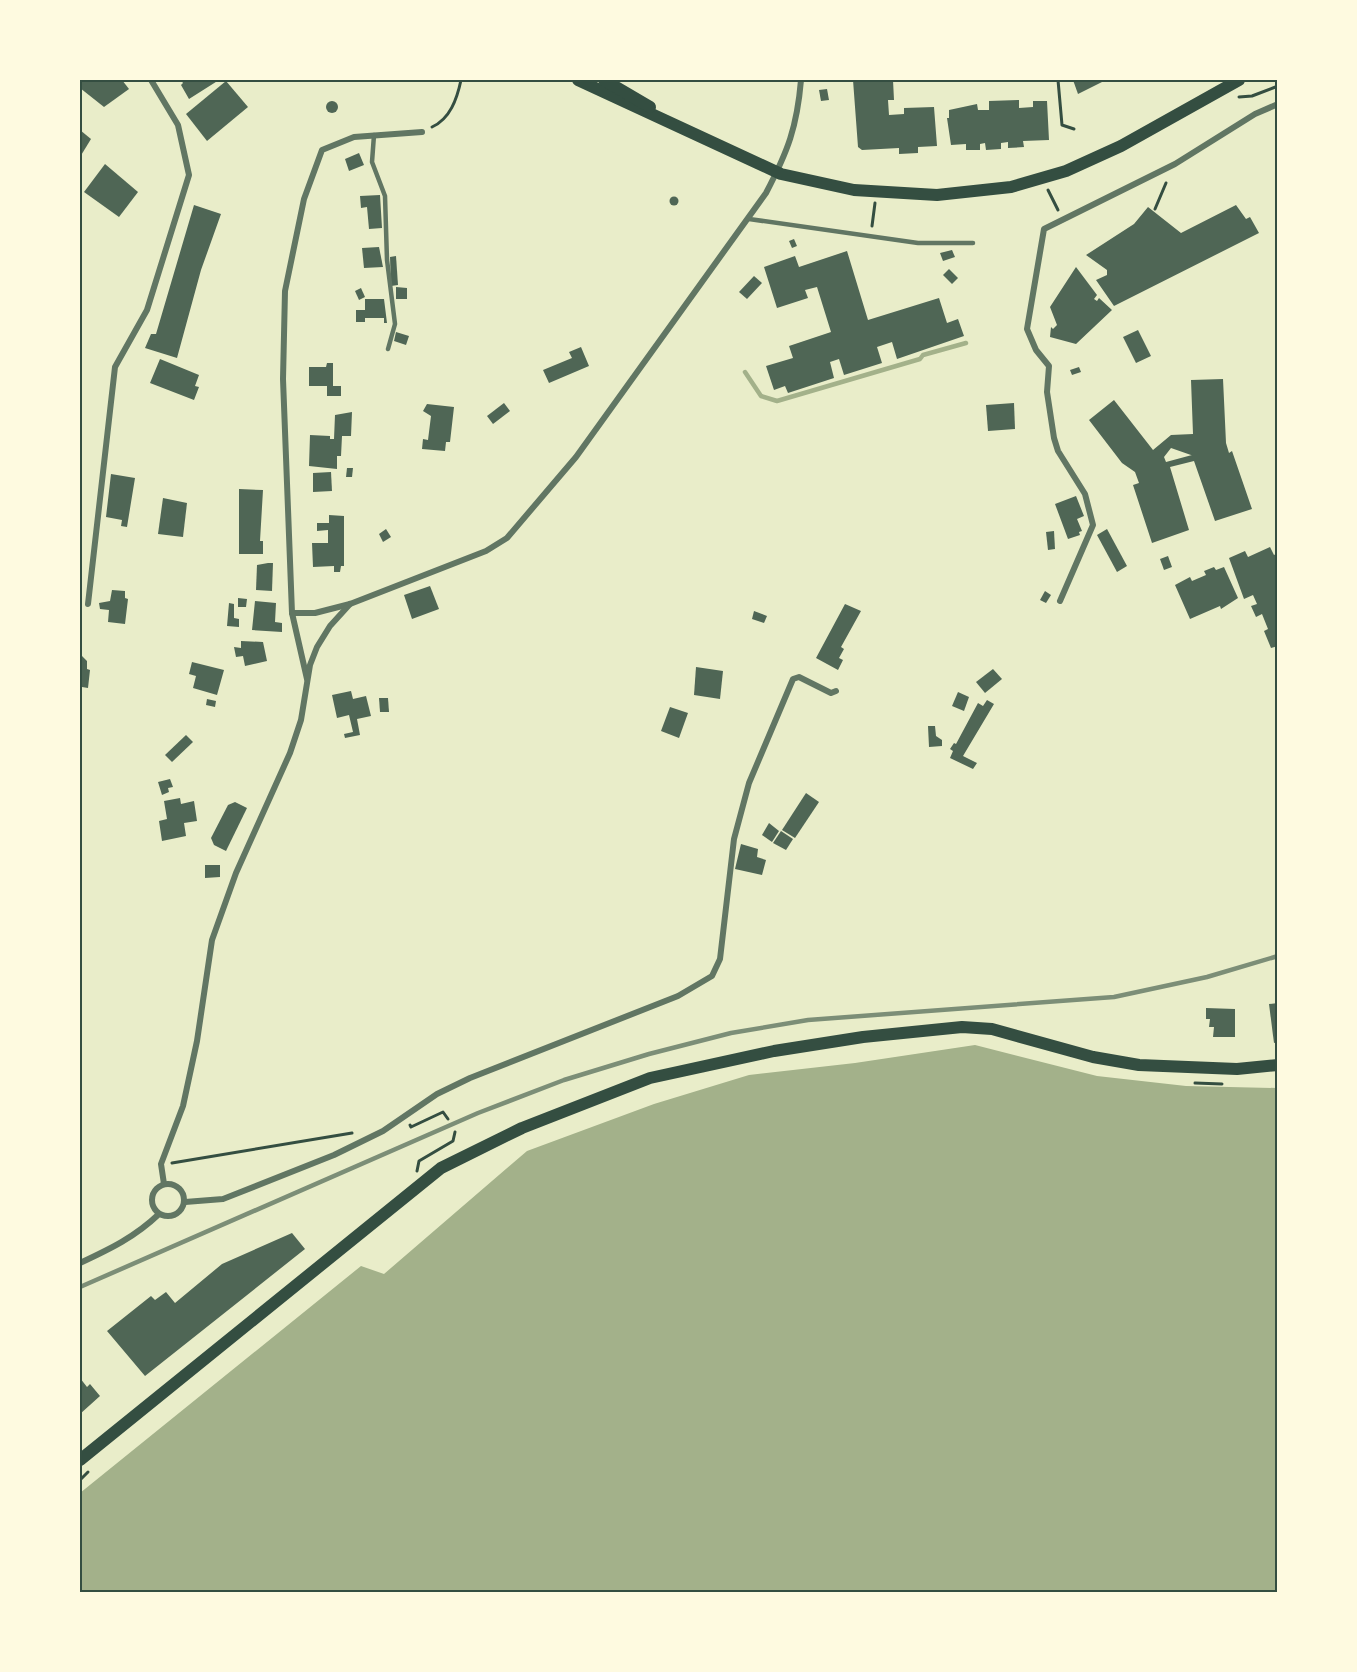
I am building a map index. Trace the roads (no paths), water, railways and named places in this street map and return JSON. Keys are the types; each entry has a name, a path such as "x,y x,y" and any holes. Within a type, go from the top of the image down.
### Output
{"main road":[{"path":"578,80 781,174 854,190 937,195 970,192 1038,180 1121,146 1239,80"},
{"path":"604,80 686,130"},
{"path":"80,1460 441,1168 522,1128 650,1078 774,1051 863,1037 962,1027 992,1029 1093,1057 1138,1065 1227,1069 1278,1065"}],"street":[{"path":"88,604 115,367 147,310 189,175 178,125 151,80"},
{"path":"292,613 315,613 350,604 486,551 507,537 576,457 766,193 790,148 797,122 801,80"},
{"path":"1060,601 1093,525 1085,494 1058,451 1047,392 1049,366 1036,350 1027,329 1044,229 1062,218 1175,164 1256,114 1278,104"},
{"path":"307,678 292,613 283,379 285,291 304,199 322,150 354,136 422,132"},
{"path":"164,1184 161,1164 183,1106 197,1041 212,940 236,873 290,753 301,720 307,678 317,647 330,626 350,604"},
{"path":"185,1202 223,1199 334,1155 404,1118 437,1094 470,1078 678,996 712,976 720,959 734,839 749,783 793,679 799,676 831,693 837,691"},
{"path":"164,1184 177,1185 182,1190 185,1202 183,1208 172,1216 159,1214 152,1203 152,1197 154,1191 164,1184"},
{"path":"80,1263 118,1246 140,1232 159,1214"}],"lane":[{"path":"374,135 372,162 385,196 387,260 395,324 388,349"},
{"path":"749,219 918,243 973,243"}],"waterway":[{"path":"745,372 761,396 777,401 920,359 923,355 966,343"}],"railway":[{"path":"80,1287 478,1113 564,1080 649,1054 731,1033 808,1020 1114,997 1207,977 1278,956"}]}
